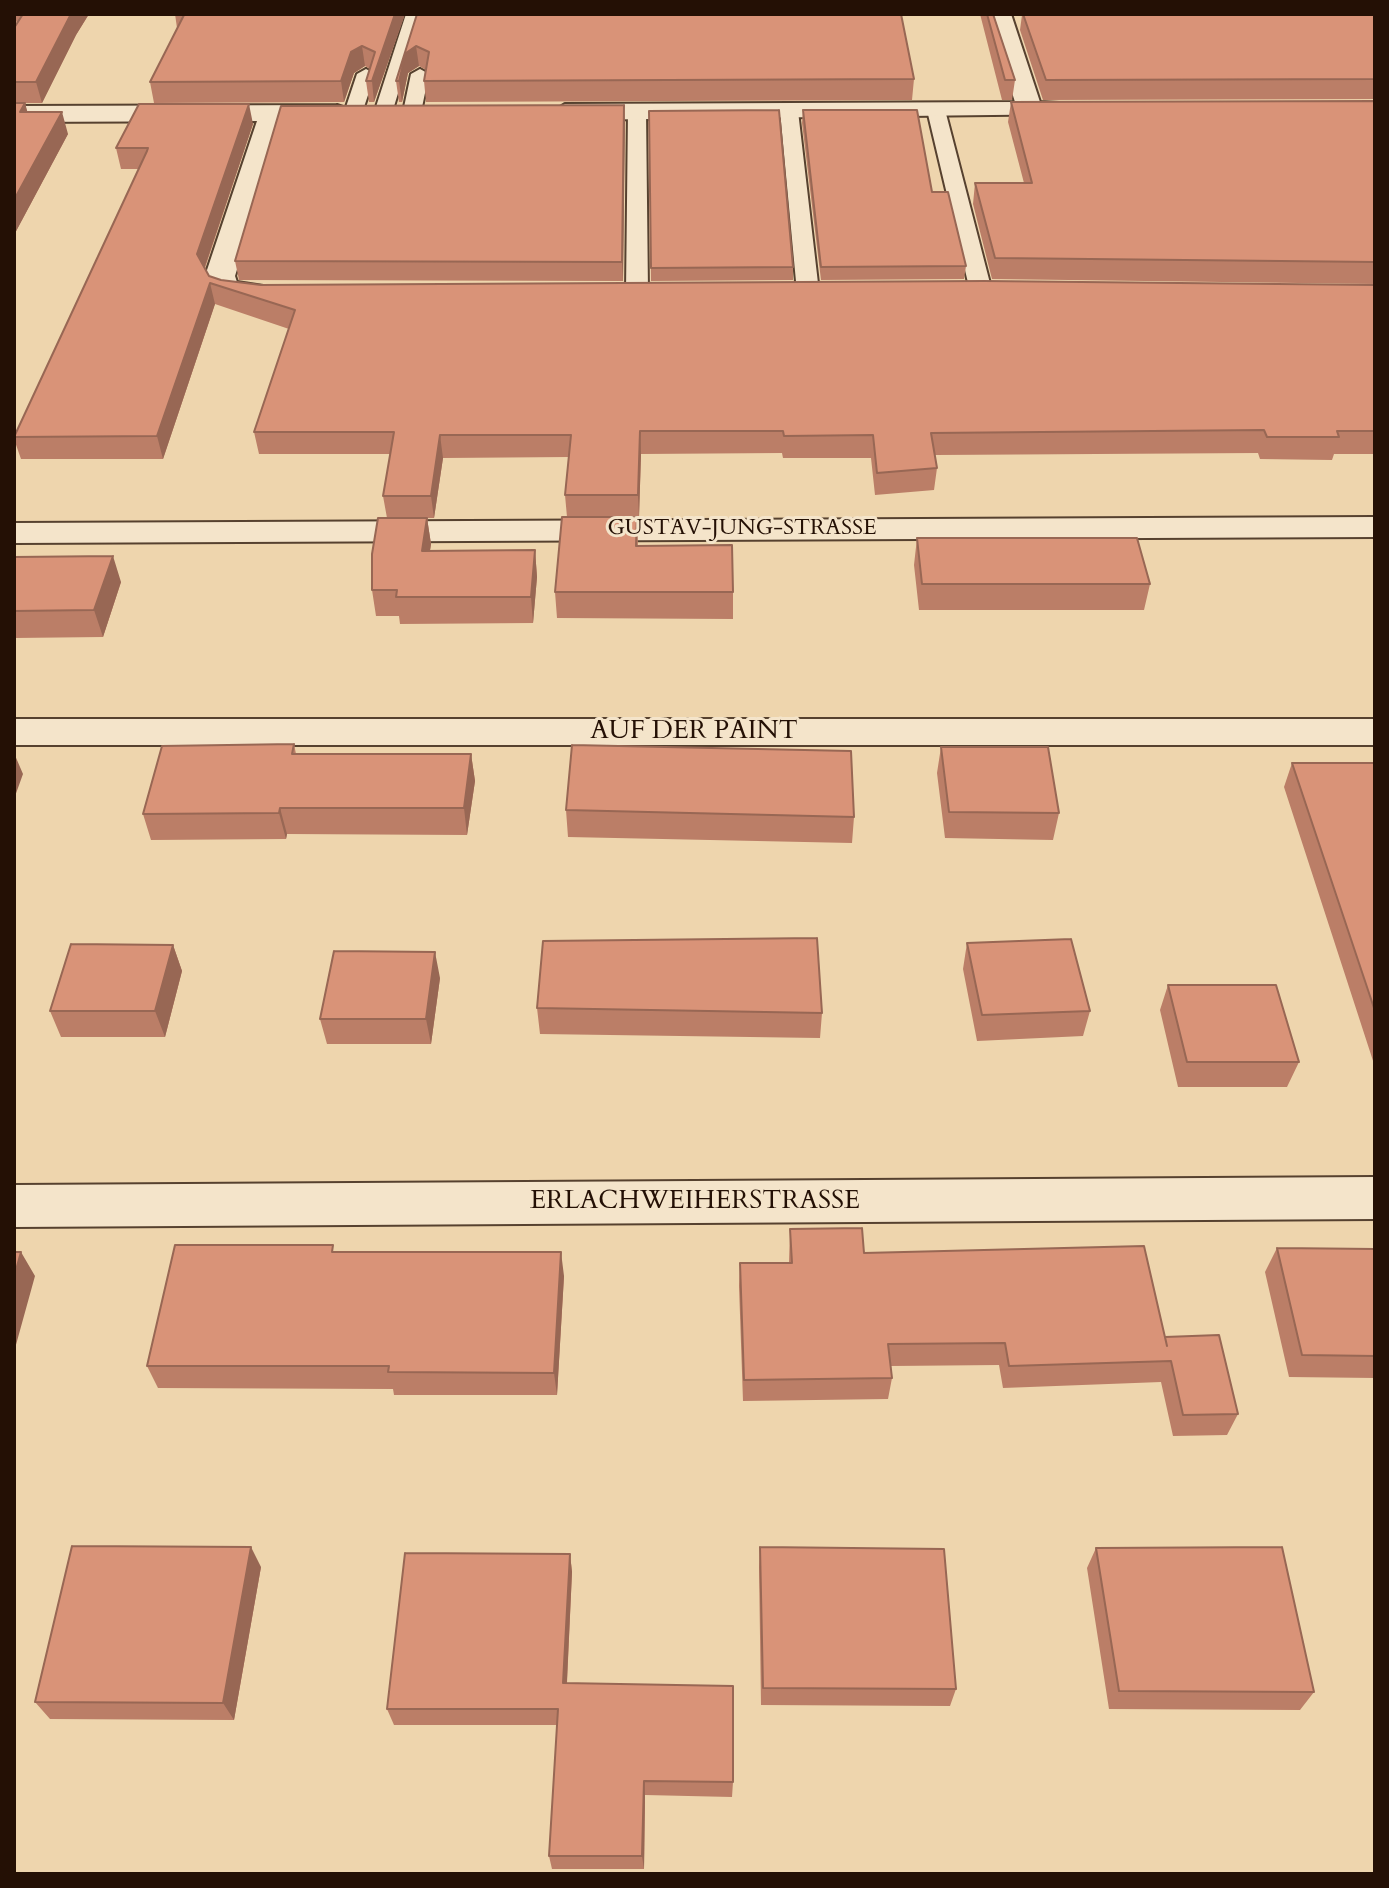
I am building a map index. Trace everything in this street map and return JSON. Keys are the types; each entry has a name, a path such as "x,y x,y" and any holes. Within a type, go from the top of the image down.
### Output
{"street":[{"path":"1006,20 1030,109"},
{"path":"544,112 1088,109"},
{"path":"14,114 442,112"},
{"path":"272,113 220,276 226,290 296,295"},
{"path":"949,291 1012,292"},
{"path":"606,292 668,292"},
{"path":"776,292 839,292"},
{"name":"GUSTAV-JUNG-STRASSE","path":"14,533 1375,527"},
{"name":"AUF DER PAINT","path":"14,732 1375,732"},
{"name":"ERLACHWEIHERSTRASSE","path":"14,1206 1375,1198"}],"lane":[{"path":"383,113 414,14"},
{"path":"353,113 366,74"},
{"path":"412,112 420,74"},
{"path":"936,110 981,291"},
{"path":"637,111 637,292"},
{"path":"789,111 808,292"}],"building":[{"path":"23,14 71,14 36,82 14,82 14,28"},
{"path":"175,14 395,14 372,81 366,81 375,52 362,46 351,52 341,81 150,82 184,15"},
{"path":"417,14 901,14 914,79 424,81 429,52 416,46 406,53 399,81 396,81"},
{"path":"987,14 993,14 1015,80 1005,80"},
{"path":"1023,14 1375,14 1375,79 1046,80"},
{"path":"1375,101 1375,262 995,258 975,183 1032,183 1011,102"},
{"path":"14,103 25,103 20,112 62,112 14,200"},
{"path":"139,104 249,104 197,254 209,276 221,280 261,285 984,281 1375,285 1375,431 1337,431 1339,437 1267,437 1264,430 931,433 937,468 877,473 873,435 784,436 783,431 640,431 638,495 565,495 571,435 440,435 431,496 383,496 394,432 254,432 295,310 210,283 157,436 14,437 147,151 148,148 116,148"},
{"path":"624,105 622,262 235,261 281,106"},
{"path":"779,110 793,267 651,268 649,111"},
{"path":"803,110 917,110 932,192 948,192 966,266 821,267"},
{"path":"562,517 637,517 636,546 732,545 733,592 555,592"},
{"path":"378,518 427,518 422,551 535,550 531,597 396,597 397,590 372,590 372,554"},
{"path":"917,538 1137,538 1150,584 922,584"},
{"path":"113,556 94,610 14,611 14,557"},
{"path":"294,744 292,754 471,754 464,808 280,808 279,813 143,814 162,746"},
{"path":"572,745 851,751 854,817 566,810"},
{"path":"941,747 1048,747 1059,813 949,812"},
{"path":"1292,763 1375,763 1375,1011"},
{"path":"817,938 822,1013 537,1008 543,941"},
{"path":"1071,939 1090,1011 982,1015 967,943"},
{"path":"71,944 173,945 155,1011 50,1011"},
{"path":"334,951 435,952 426,1019 320,1019"},
{"path":"1168,985 1276,985 1299,1062 1187,1062"},
{"path":"862,1228 864,1253 1144,1246 1167,1346 1165,1337 1219,1335 1238,1414 1183,1415 1171,1361 1009,1366 1005,1343 888,1344 892,1378 744,1380 740,1263 792,1263 790,1229"},
{"path":"175,1245 333,1245 332,1252 561,1252 554,1373 388,1372 389,1366 147,1366"},
{"path":"1277,1248 1375,1249 1375,1356 1302,1355"},
{"path":"14,1252 21,1252 14,1277"},
{"path":"72,1546 251,1547 223,1703 35,1702"},
{"path":"760,1547 944,1549 956,1689 763,1688"},
{"path":"1282,1547 1314,1692 1119,1691 1096,1548"},
{"path":"405,1553 570,1554 563,1683 733,1686 733,1782 644,1781 642,1856 549,1856 558,1709 387,1709"}]}
